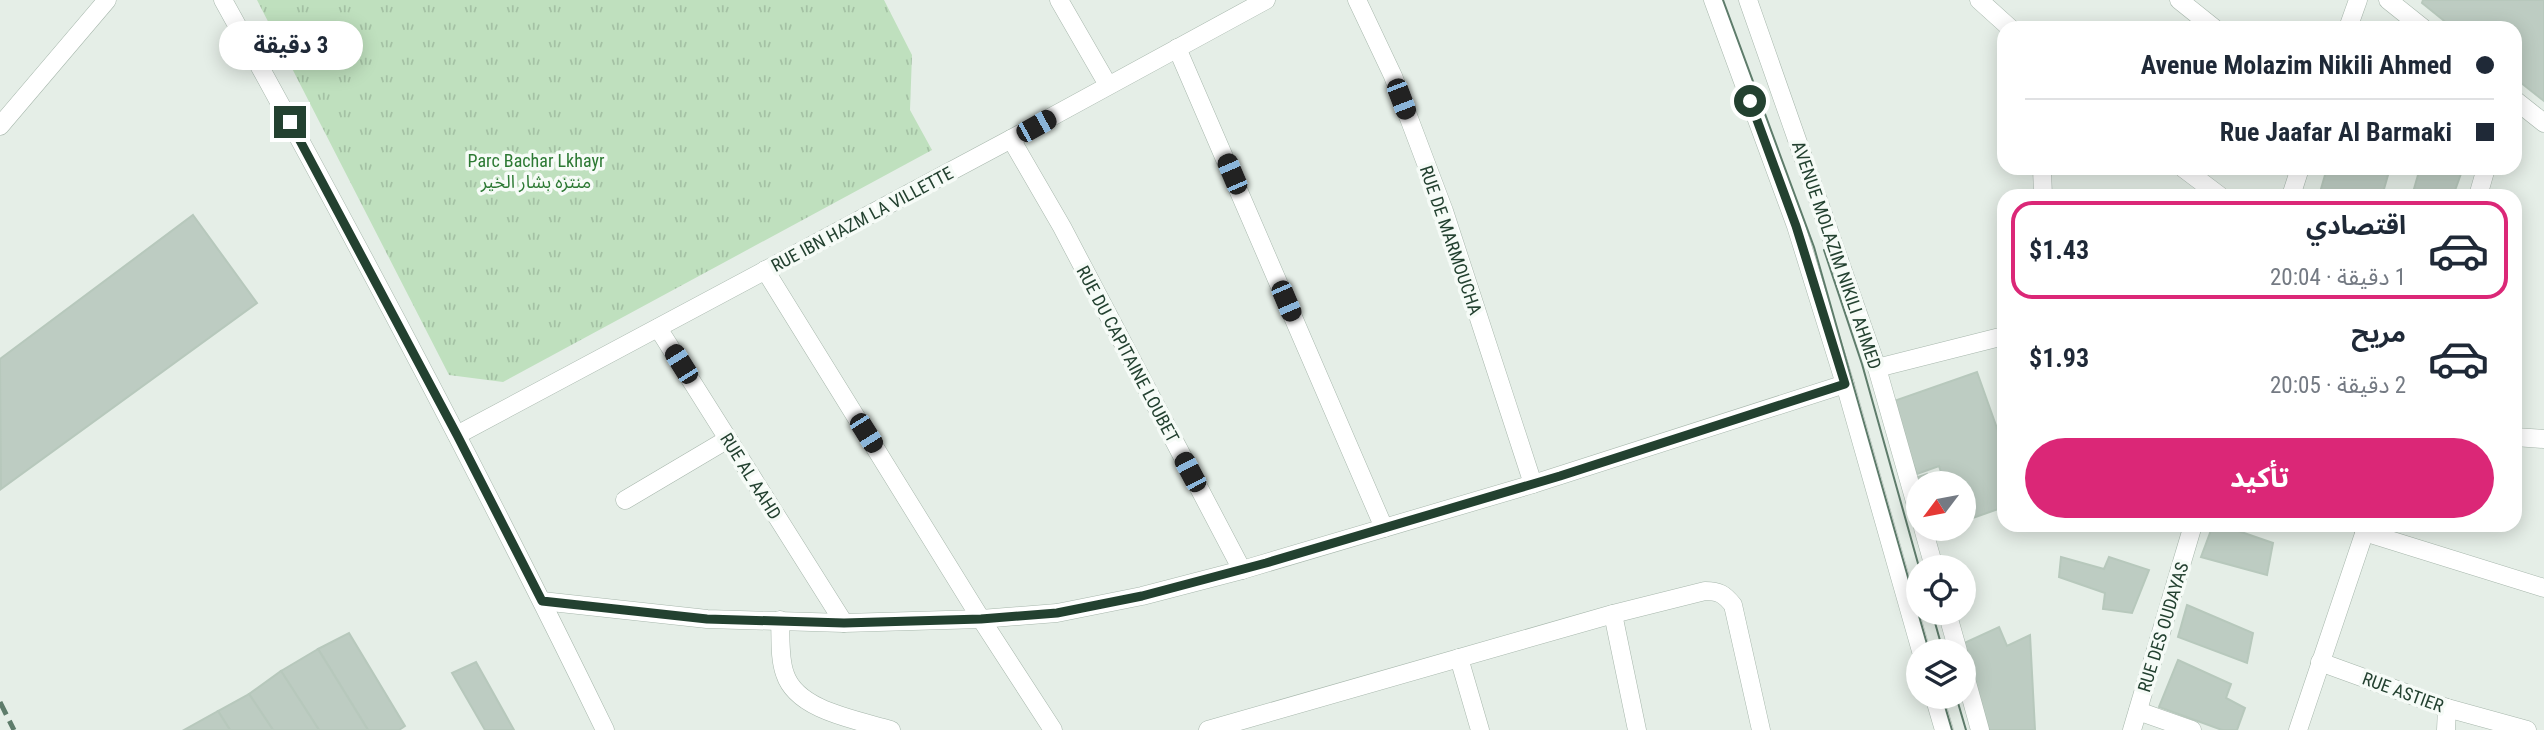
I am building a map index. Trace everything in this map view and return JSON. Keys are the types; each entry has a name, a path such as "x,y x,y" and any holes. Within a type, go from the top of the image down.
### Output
{"street":[{"path":"0,126 107,0"},
{"path":"223,0 304,146 457,435 605,730"},
{"path":"1059,0 1108,85"},
{"name":"RUE IBN HAZM LA VILLETTE","path":"457,435 1012,139 1266,0"},
{"name":"RUE DE MARMOUCHA","path":"1357,0 1393,76 1444,211 1533,484"},
{"name":"AVENUE MOLAZIM NIKILI AHMED","path":"1713,0 1796,226 1845,384 1918,639"},
{"name":"AVENUE MOLAZIM NIKILI AHMED","path":"1748,0 1877,368 1906,471"},
{"path":"1979,0 2002,21"},
{"path":"2179,0 2205,21"},
{"path":"2350,21 2358,0"},
{"path":"2388,0 2414,21"},
{"path":"1177,48 1384,528"},
{"path":"2522,106 2544,123"},
{"name":"RUE DU CAPITAINE LOUBET","path":"1012,139 1062,227 1242,570"},
{"path":"2192,175 2211,189"},
{"path":"765,270 981,619 1053,730"},
{"name":"RUE AL AAHD","path":"658,328 844,623"},
{"path":"1877,368 1997,337"},
{"path":"542,601 707,619 844,623 1021,617 1083,608 1242,570 1533,484 1845,384"},
{"path":"2522,437 2544,439"},
{"path":"625,500 728,439"},
{"name":"RUE DES OUDAYAS","path":"2132,730 2191,532"},
{"path":"2298,730 2364,532"},
{"path":"2377,532 2544,588"},
{"path":"1208,730 1613,614 1705,591 1719,591 1732,605 1761,730"},
{"path":"1613,614 1637,730"},
{"path":"780,620 783,668 790,686 797,694 811,705 891,730"},
{"path":"1459,658 1480,730"},
{"name":"RUE ASTIER","path":"2320,662 2447,708 2527,730"},
{"path":"2446,730 2447,708"},
{"path":"1938,709 1944,730"},
{"path":"1974,709 1980,730"},
{"path":"2138,711 2192,730"}],"green space":[{"name":"Parc Bachar Lkhayr منتزه بشار الخير","path":"257,0 884,0 912,55 910,110 932,150 503,382 449,375"}],"building":[{"path":"2423,0 2544,0 2544,101 2522,84 2522,21 2444,21 2422,3"},
{"path":"2325,175 2388,175 2384,189 2321,189"},
{"path":"2418,175 2460,175 2456,189 2414,189"},
{"path":"193,215 257,303 1,489 0,359"},
{"path":"1977,372 1997,428 1997,509 1976,517 1976,471 1941,471 1939,466 1916,471 1891,402"},
{"path":"2210,532 2241,532 2273,543 2267,575 2201,557"},
{"path":"2061,557 2104,569 2109,557 2149,570 2132,613 2103,609 2105,593 2059,577"},
{"path":"2187,605 2253,633 2247,663 2178,637"},
{"path":"1999,627 2007,646 2030,635 2035,730 1989,730 1976,689 1976,639 1973,639"},
{"path":"349,633 405,726 399,730 368,730 318,649"},
{"path":"318,649 368,730 319,730 281,671"},
{"path":"2178,660 2231,684 2226,698 2245,708 2237,730 2222,730 2159,707"},
{"path":"476,662 514,730 485,730 452,673"},
{"path":"281,671 319,730 273,730 249,694"},
{"path":"249,694 273,730 230,730 218,711"},
{"path":"218,711 230,730 184,730"}],"tram line":[{"path":"1723,0 1814,247 1926,639"},
{"path":"1824,250 1862,364 1916,555"},
{"path":"1936,625 1940,639"},
{"path":"1946,709 1952,730"},
{"path":"1960,709 1966,730"}],"railway":[{"path":"0,702 14,730"}],"route":[{"path":"290,122 542,601 707,619 844,623 1021,617 1057,613 1142,596 1242,570 1508,491 1845,384 1796,226 1750,101"}]}
